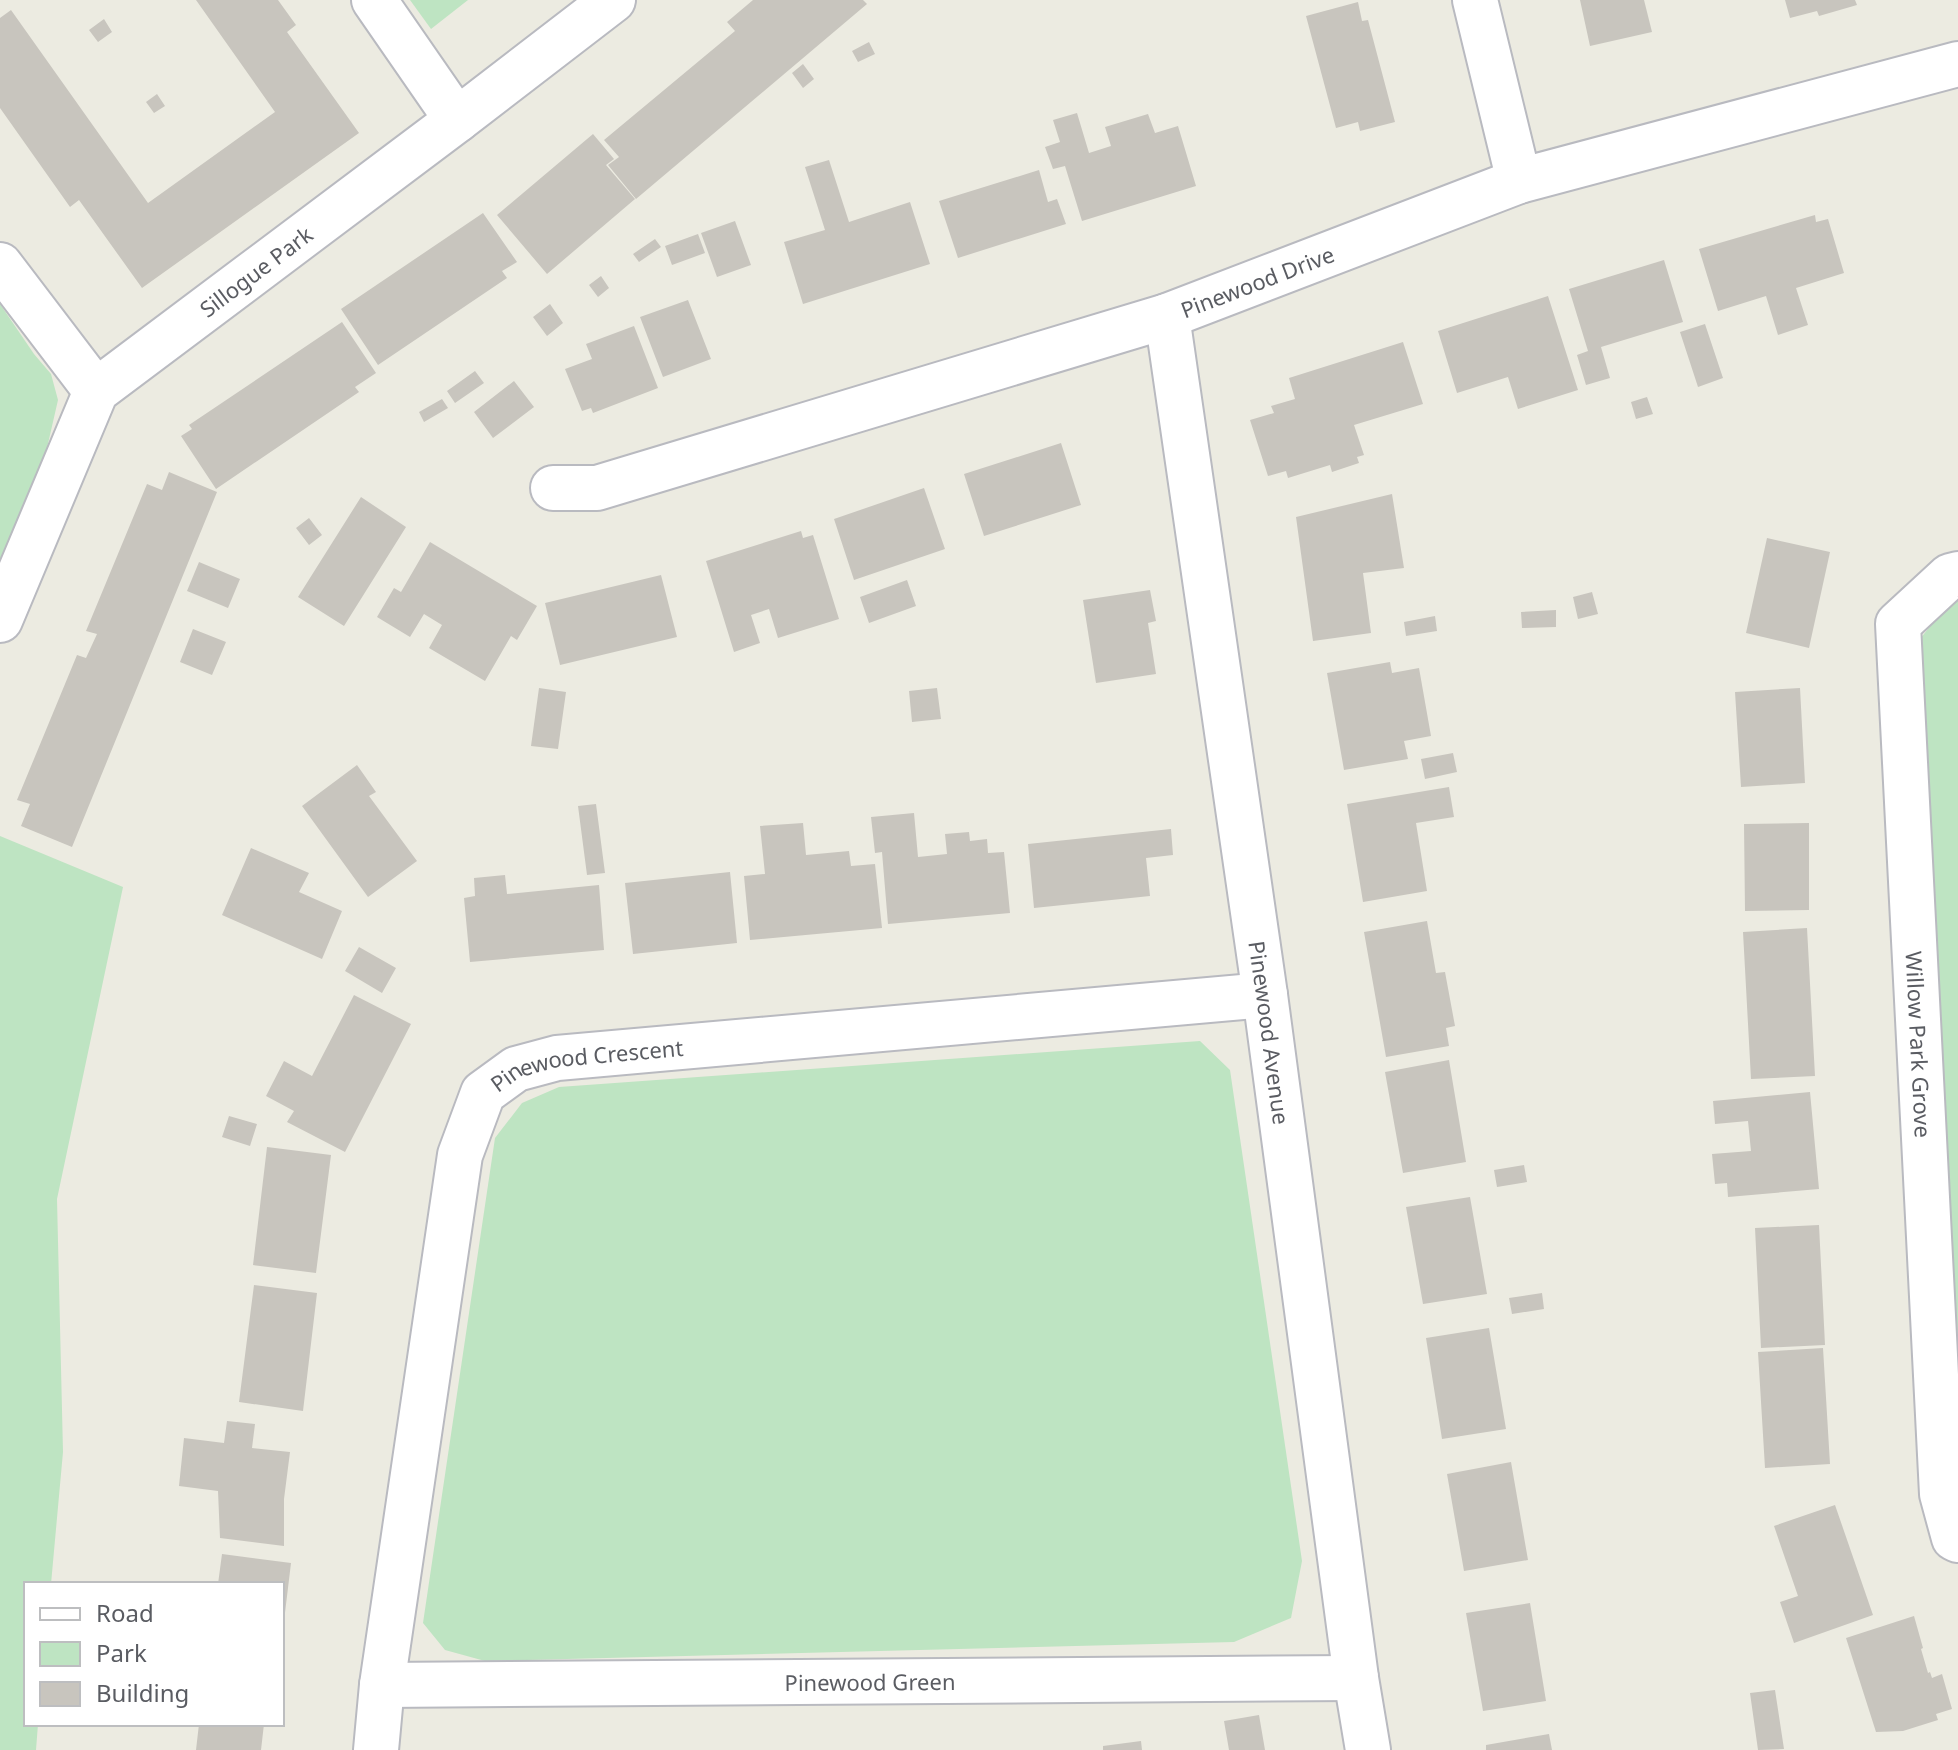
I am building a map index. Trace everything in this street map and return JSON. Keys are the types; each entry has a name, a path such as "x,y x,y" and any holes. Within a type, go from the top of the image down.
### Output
{"street":[{"path":"374,0 457,120"},
{"name":"Sillogue Park","path":"96,391 613,0"},
{"path":"1475,0 1519,181"},
{"name":"Pinewood Drive","path":"553,488 597,488 1167,316 1519,181 1958,64"},
{"path":"0,265 96,391 0,620"},
{"name":"Pinewood Avenue","path":"1167,316 1265,995 1368,1750"},
{"name":"Willow Park Grove","path":"1958,574 1950,576 1898,624 1942,1494 1954,1538 1958,1540"},
{"name":"Pinewood Crescent","path":"376,1750 382,1685 460,1155 483,1093 516,1069 557,1058 1265,995"},
{"name":"Pinewood Green","path":"382,1685 1356,1678"}],"green space":[{"path":"410,0 468,0 431,29"},
{"path":"0,304 51,374 58,400 47,448 0,564"},
{"path":"1958,591 1958,1363 1920,639"},
{"path":"0,836 123,887 57,1199 63,1452 51,1582 24,1582 24,1726 38,1726 36,1750 0,1750"},
{"path":"1200,1041 1230,1070 1302,1561 1291,1618 1234,1642 485,1661 445,1650 423,1623 495,1138 522,1103 559,1087"}],"building":[{"path":"196,0 278,0 296,25 287,32 359,133 142,288 79,200 70,207 0,108 0,18 11,10 148,203 275,112"},
{"path":"753,0 863,0 867,4 636,199 608,165 619,157 604,140 735,31 727,22"},
{"path":"1580,0 1644,0 1652,32 1590,46"},
{"path":"1785,0 1855,0 1857,5 1819,16 1817,11 1790,18"},
{"path":"1358,2 1362,21 1368,20 1395,122 1360,131 1358,122 1336,128 1306,16"},
{"path":"104,19 112,32 98,42 89,30"},
{"path":"869,42 875,54 858,62 852,51"},
{"path":"803,64 814,79 803,88 792,73"},
{"path":"157,94 165,106 154,113 146,102"},
{"path":"1077,113 1089,153 1111,146 1105,127 1148,114 1155,133 1178,126 1196,186 1082,221 1065,166 1053,169 1045,147 1060,142 1053,120"},
{"path":"593,134 614,159 606,165 635,199 547,274 497,215"},
{"path":"829,160 849,222 910,202 930,264 803,304 784,242 825,230 805,167"},
{"path":"1039,170 1048,202 1057,199 1066,224 958,258 939,201"},
{"path":"483,213 517,262 502,271 507,278 378,365 341,309"},
{"path":"1815,215 1816,222 1828,219 1844,273 1796,288 1808,325 1778,335 1766,296 1718,311 1699,249"},
{"path":"735,221 751,265 717,277 701,233"},
{"path":"698,234 705,253 672,265 665,246"},
{"path":"655,239 661,247 639,262 633,254"},
{"path":"1664,260 1683,322 1601,347 1610,378 1586,385 1577,355 1588,351 1569,289"},
{"path":"601,276 609,288 598,297 589,285"},
{"path":"1548,296 1578,390 1518,409 1508,377 1457,393 1438,331"},
{"path":"688,300 711,359 663,377 640,317"},
{"path":"550,304 563,323 547,336 533,317"},
{"path":"342,322 376,373 355,387 359,392 216,489 181,436 192,429 189,425"},
{"path":"1705,324 1723,378 1698,387 1680,332"},
{"path":"634,326 658,388 593,413 591,408 582,411 565,369 592,359 586,344"},
{"path":"1403,342 1423,404 1354,425 1364,455 1357,457 1359,463 1332,472 1330,465 1288,478 1286,471 1268,476 1250,420 1274,413 1271,406 1295,399 1289,378"},
{"path":"475,371 484,383 455,403 447,391"},
{"path":"514,381 534,407 493,438 474,412"},
{"path":"1647,397 1653,414 1636,419 1631,402"},
{"path":"442,399 448,408 424,422 419,412"},
{"path":"1061,443 1081,505 984,536 964,474"},
{"path":"169,472 217,492 72,847 21,826 30,804 17,800 77,655 86,658 97,634 86,631 147,484 162,490"},
{"path":"924,488 945,549 854,580 834,519"},
{"path":"1392,494 1404,568 1363,573 1371,633 1313,641 1296,517"},
{"path":"361,497 406,527 344,626 298,597"},
{"path":"309,518 322,535 309,545 296,528"},
{"path":"801,531 803,538 813,535 839,619 778,638 769,609 751,615 760,643 734,652 706,561"},
{"path":"1767,538 1830,552 1809,648 1746,633"},
{"path":"430,542 537,606 517,640 511,636 485,681 429,648 442,625 424,614 410,637 377,617 394,588 401,592"},
{"path":"199,562 240,579 228,608 187,591"},
{"path":"661,575 677,637 560,665 545,603"},
{"path":"907,580 916,606 869,623 860,597"},
{"path":"1150,590 1156,621 1148,623 1156,674 1096,683 1083,600"},
{"path":"1592,592 1598,614 1578,619 1573,597"},
{"path":"1556,610 1556,627 1522,628 1521,612"},
{"path":"1435,616 1437,631 1406,636 1404,622"},
{"path":"193,629 226,642 212,675 180,662"},
{"path":"1390,662 1392,673 1419,668 1431,736 1404,741 1408,759 1344,770 1327,673"},
{"path":"539,688 566,692 558,749 531,746"},
{"path":"937,688 941,719 912,722 909,691"},
{"path":"1800,688 1805,783 1741,787 1735,692"},
{"path":"1453,753 1457,772 1425,779 1421,759"},
{"path":"357,765 376,792 369,796 417,861 368,897 302,806"},
{"path":"1449,787 1454,817 1416,823 1427,891 1363,902 1347,804"},
{"path":"596,804 605,873 587,875 578,806"},
{"path":"914,813 918,857 947,854 945,834 969,832 970,841 987,839 988,853 1004,852 1010,913 888,924 882,852 875,853 871,817"},
{"path":"803,823 806,855 849,851 851,866 875,864 882,928 750,940 744,876 765,874 760,826"},
{"path":"1809,823 1809,910 1745,911 1744,824"},
{"path":"1171,829 1173,855 1146,858 1150,896 1034,908 1028,844"},
{"path":"251,848 309,873 299,892 342,911 322,959 222,915"},
{"path":"730,872 737,943 633,954 625,883"},
{"path":"505,875 507,894 599,885 604,950 470,962 464,898 475,896 474,878"},
{"path":"1427,921 1436,973 1445,972 1455,1026 1446,1028 1449,1046 1386,1057 1364,932"},
{"path":"1807,928 1815,1076 1751,1079 1743,932"},
{"path":"359,947 396,968 382,993 345,971"},
{"path":"354,995 411,1024 345,1152 287,1122 294,1111 266,1096 284,1061 312,1076"},
{"path":"1449,1060 1466,1162 1403,1173 1385,1072"},
{"path":"1810,1092 1819,1189 1728,1197 1727,1183 1715,1184 1712,1154 1751,1151 1748,1121 1715,1124 1713,1101"},
{"path":"229,1116 257,1124 250,1146 222,1137"},
{"path":"267,1147 331,1155 316,1273 253,1265"},
{"path":"1524,1165 1527,1182 1497,1187 1494,1170"},
{"path":"1470,1197 1487,1294 1423,1304 1406,1207"},
{"path":"1819,1225 1825,1345 1761,1348 1755,1228"},
{"path":"254,1285 317,1293 303,1411 239,1402"},
{"path":"1542,1293 1544,1309 1512,1314 1509,1298"},
{"path":"1489,1328 1506,1429 1442,1439 1426,1338"},
{"path":"1823,1348 1830,1464 1765,1468 1758,1352"},
{"path":"227,1421 255,1424 252,1448 290,1452 284,1499 284,1546 220,1538 218,1491 179,1486 184,1438 224,1443"},
{"path":"1511,1462 1528,1560 1464,1571 1447,1474"},
{"path":"1835,1505 1873,1615 1794,1643 1780,1602 1798,1596 1774,1526"},
{"path":"222,1554 291,1563 284,1621 284,1582 218,1582"},
{"path":"1530,1603 1546,1701 1483,1711 1466,1613"},
{"path":"1914,1616 1928,1673 1932,1678 1942,1674 1952,1709 1936,1714 1938,1720 1903,1731 1876,1732 1846,1638"},
{"path":"1775,1690 1784,1749 1758,1750 1750,1693"},
{"path":"1259,1715 1265,1750 1229,1750 1224,1721"},
{"path":"199,1726 264,1726 261,1750 196,1750"},
{"path":"1549,1734 1552,1750 1486,1750 1486,1745"},
{"path":"1141,1741 1142,1750 1103,1750 1103,1746"}]}
